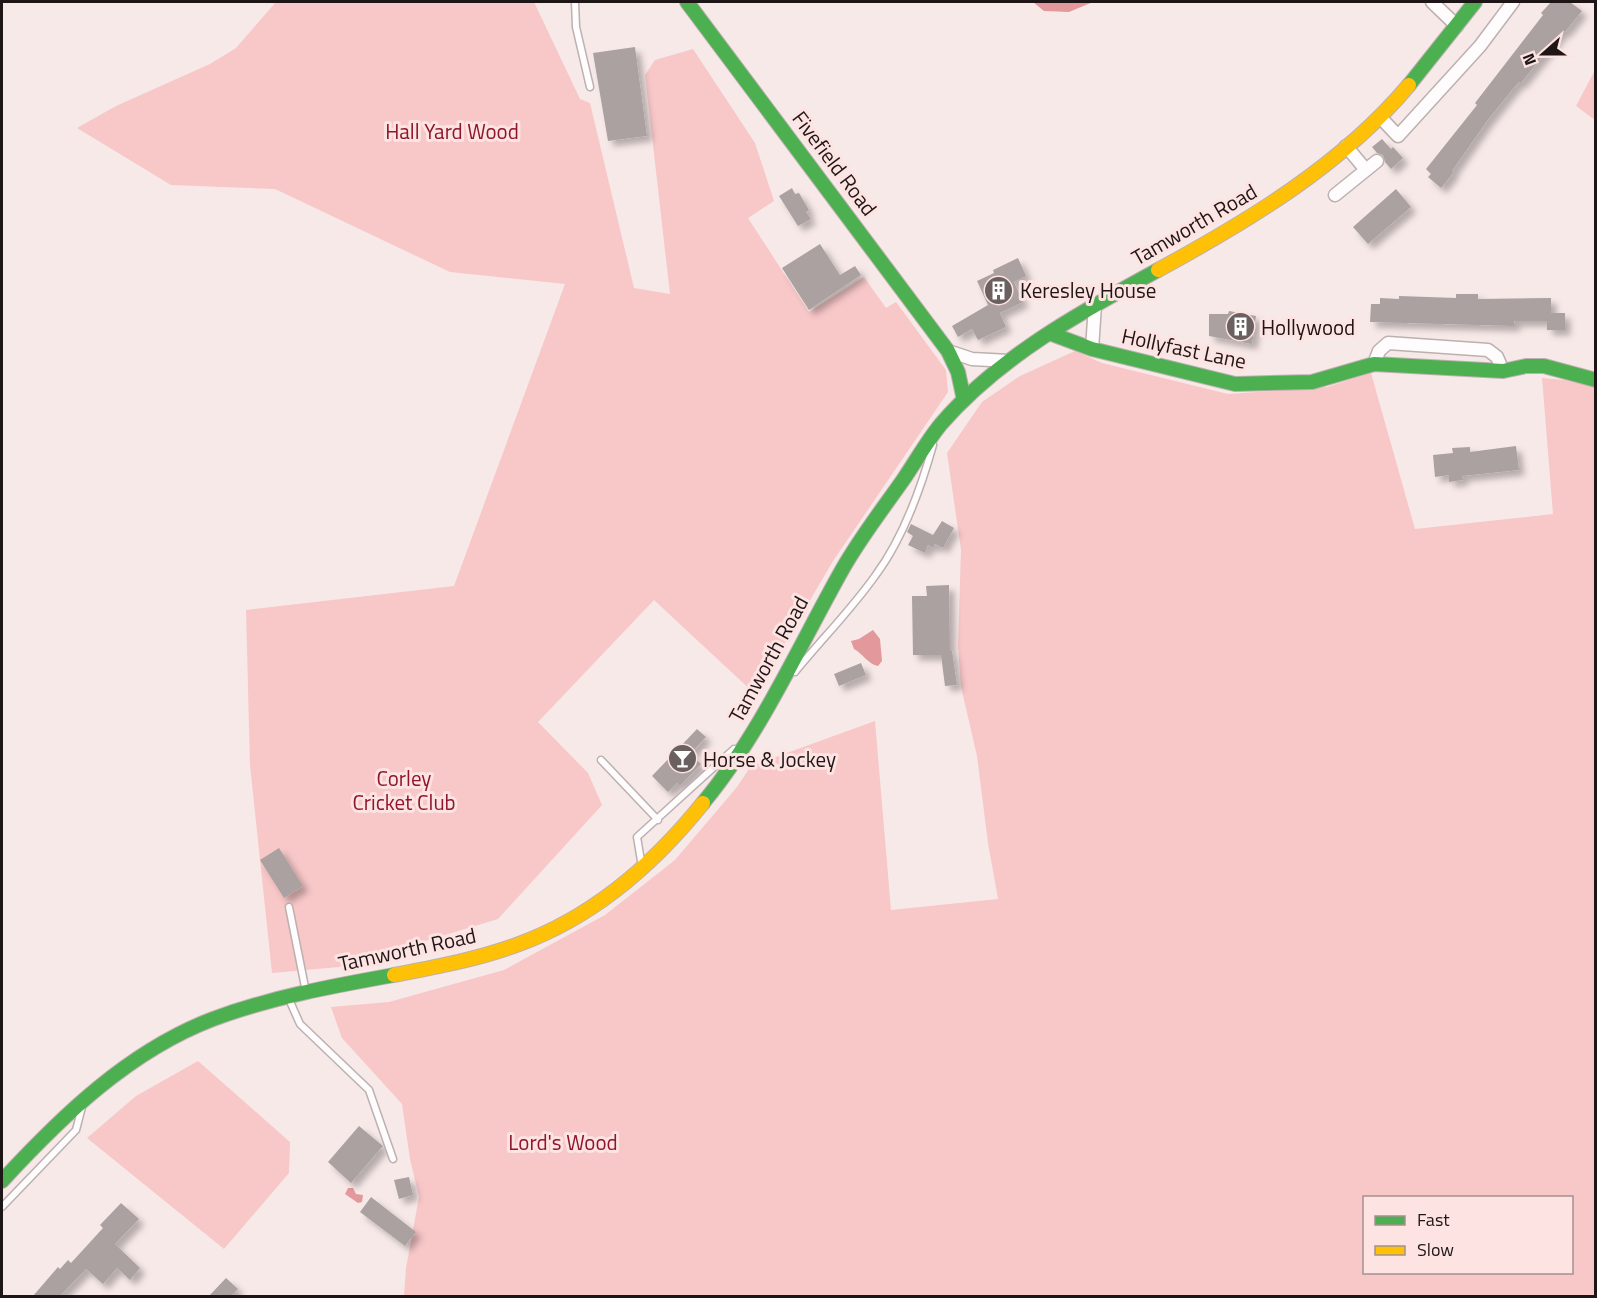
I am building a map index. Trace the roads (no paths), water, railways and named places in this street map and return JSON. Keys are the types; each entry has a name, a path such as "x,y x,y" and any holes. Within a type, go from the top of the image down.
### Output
{"main road":[{"name":"Fivefield Road","path":"687,2 948,351 958,372 964,400"},
{"name":"Tamworth Road","path":"2,1181 57,1122 85,1098 128,1065 180,1034 240,1009 287,996 442,965 510,948 573,918 642,870 673,842 705,804 770,701 845,564 938,428 964,400 1009,361 1049,333 1259,212 1346,146 1381,118 1475,2"},
{"name":"Hollyfast Lane","path":"1049,333 1092,350 1235,384 1312,382 1374,364 1503,371 1526,366 1544,366 1596,380"}],"street":[{"path":"1432,2 1457,26"},
{"path":"1381,118 1398,135 1480,46 1513,2"},
{"path":"1346,146 1366,170"},
{"path":"1335,195 1377,161"},
{"name":"Hollyfast Lane","path":"1092,350 1095,306"},
{"path":"1374,364 1378,351 1388,343 1488,350 1497,357 1503,371"},
{"path":"948,351 972,359 1009,361"}],"lane":[{"path":"576,2 576,27 590,87"},
{"path":"770,701 876,576 921,488 938,428"},
{"path":"642,870 637,837 750,734"},
{"path":"601,760 658,820"},
{"path":"290,907 306,992"},
{"path":"287,996 300,1024 369,1090 393,1160"},
{"path":"2,1207 76,1130 85,1098"}],"place":[{"name":"Keresley House","path":"999,290"},
{"name":"Hollywood","path":"1240,327"},
{"name":"Horse & Jockey","path":"682,759"}],"park label":[{"name":"Hall Yard Wood","path":"452,131"},
{"name":"Corley Cricket Club","path":"404,790"},
{"name":"Lord's Wood","path":"563,1142"}]}
